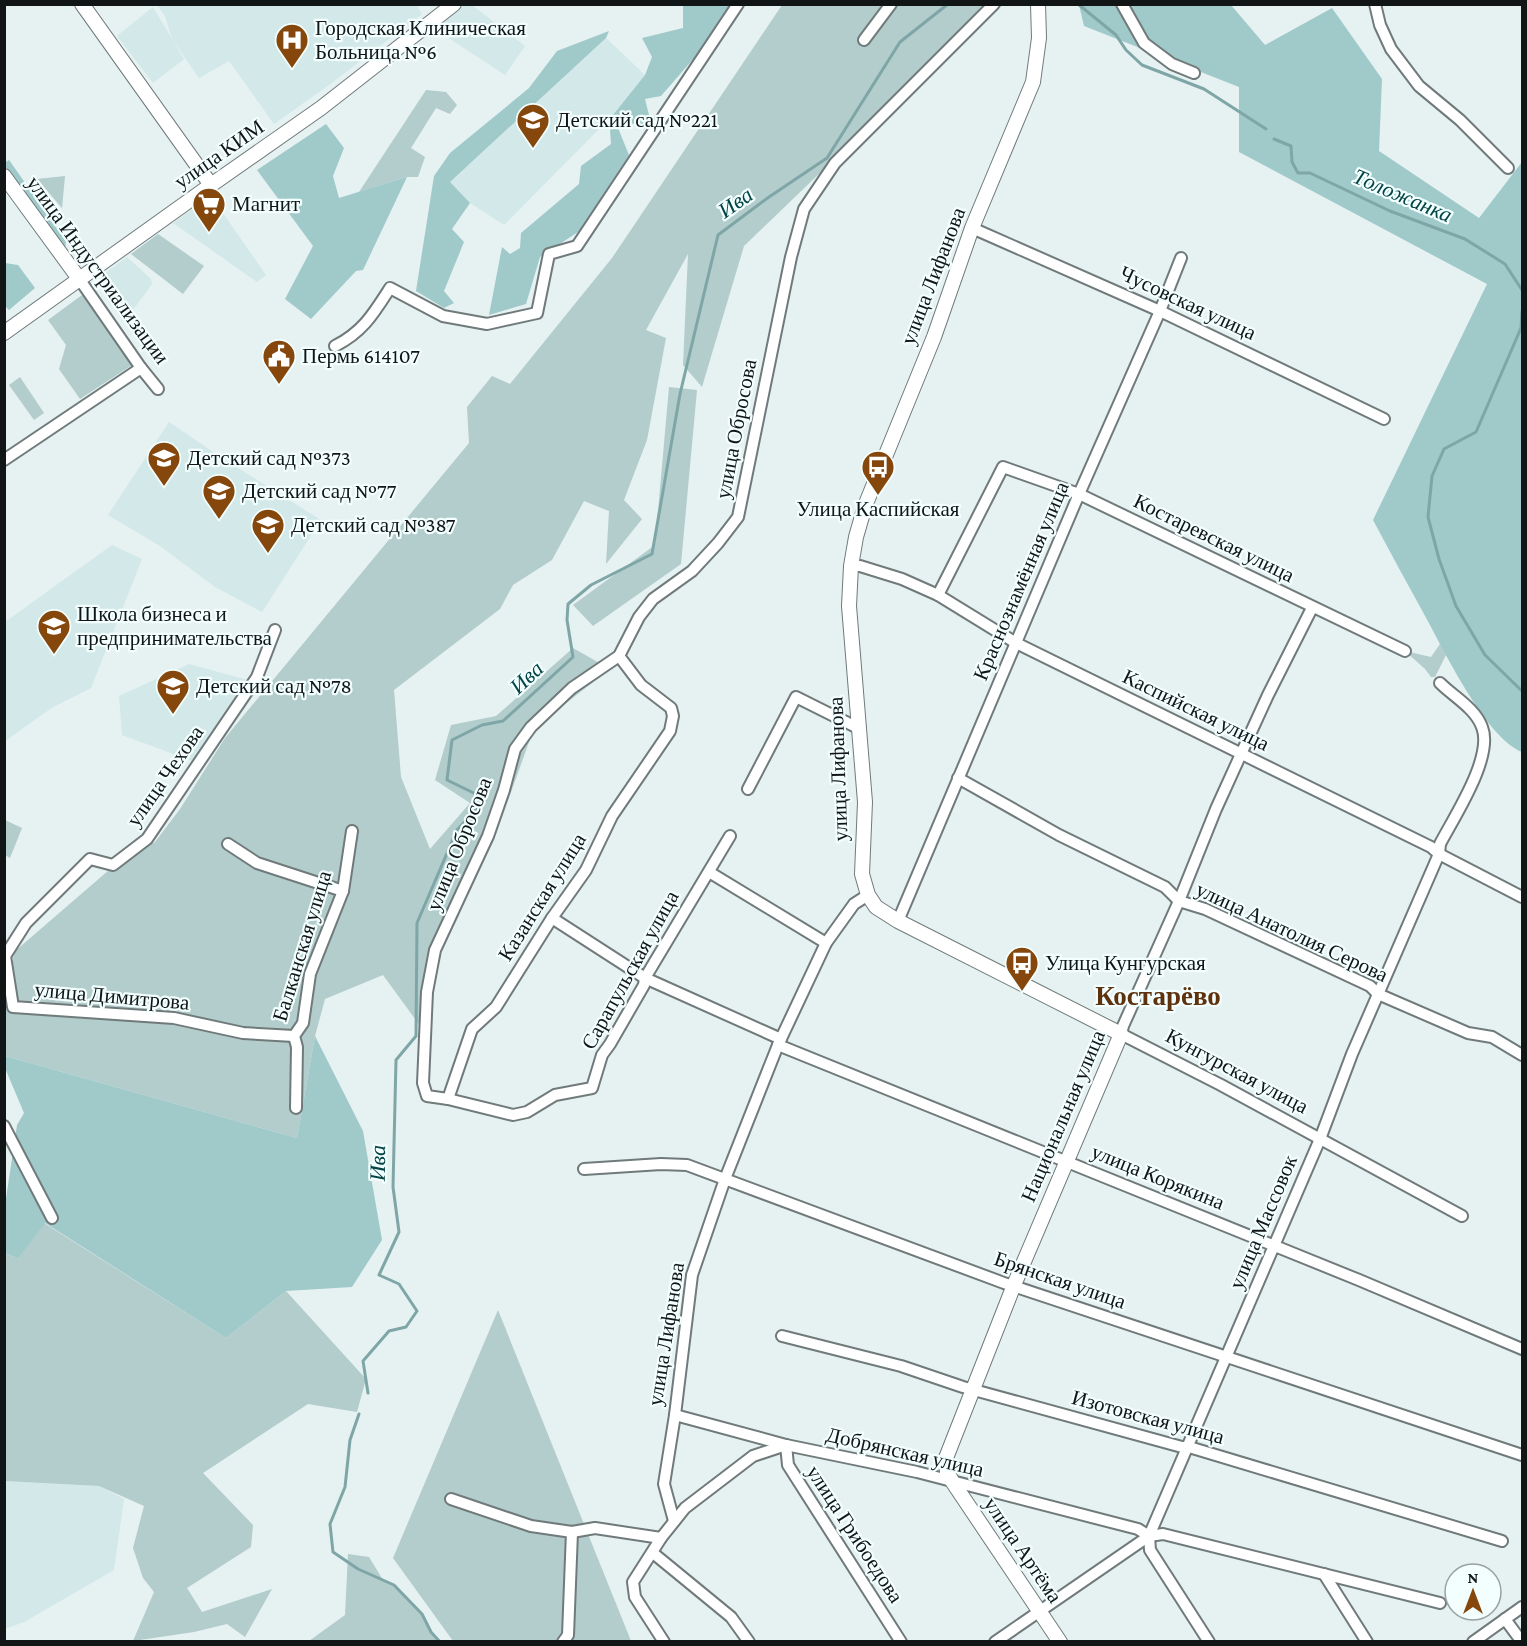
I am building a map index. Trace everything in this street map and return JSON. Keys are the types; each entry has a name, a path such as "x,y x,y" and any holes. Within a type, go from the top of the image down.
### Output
{"street":[{"path":"82,4 211,185"},
{"name":"улица КИМ","path":"4,333 321,108 434,10 454,4"},
{"path":"335,346 351,338 370,319 390,288 443,316 487,324 537,313 549,254 577,246 738,4"},
{"path":"864,40 891,4"},
{"name":"улица Обросова","path":"448,1099 427,1096 423,1083 427,992 435,950 488,837 515,749 531,727 572,688 619,656 639,617 654,599 692,571 738,517 791,257 804,209 835,163 994,4"},
{"name":"улица Лифанова","path":"674,1521 664,1485 692,1275 725,1179 780,1042 826,943 854,904 868,895 862,874 865,802 849,606 851,566 856,537 865,506 934,337 972,228 1033,82 1039,38 1038,4"},
{"path":"1122,4 1144,43 1172,64 1194,73"},
{"path":"1375,4 1380,25 1391,49 1419,86 1460,120 1509,168"},
{"name":"улица Индустриализации","path":"4,176 158,389"},
{"name":"Чусовская улица","path":"972,228 1160,311 1384,419"},
{"name":"Краснознамённая улица","path":"898,921 1181,258"},
{"path":"4,460 141,368"},
{"name":"Костаревская улица","path":"938,595 1003,467 1079,494 1405,651"},
{"name":"Каспийская улица","path":"851,566 860,566 902,579 938,595 1016,643 1431,846 1439,854 1522,897"},
{"name":"Национальная улица","path":"952,1481 947,1472 946,1458 1014,1285 1240,754 1312,608"},
{"name":"улица Чехова","path":"5,955 26,923 90,859 113,865 147,839 257,676 275,630"},
{"name":"Казанская улица","path":"448,1099 472,1029 496,1007 552,918 586,870 612,816 670,731 674,716 671,708 641,685 619,656"},
{"name":"улица Массовок","path":"1149,1536 1320,1139 1352,1054 1439,854 1440,844 1478,772 1484,751 1483,728 1470,709 1440,683"},
{"path":"748,789 796,697 860,729"},
{"name":"улица Анатолия Серова","path":"958,778 1059,835 1165,887 1179,901 1205,909 1370,986 1378,994 1468,1033 1492,1037 1522,1055"},
{"name":"Балканская улица","path":"296,1108 297,1047 294,1036 303,1023 310,974 344,891 352,831"},
{"name":"Сарапульская улица","path":"448,1099 513,1115 527,1112 555,1095 592,1088 602,1054 610,1044 645,978 730,836"},
{"path":"228,844 257,863 344,891"},
{"path":"708,872 826,943"},
{"name":"Кунгурская улица","path":"868,895 876,907 898,921 1221,1085 1462,1216"},
{"name":"улица Корякина","path":"552,918 645,978 780,1042 1522,1349"},
{"name":"улица Димитрова","path":"5,955 13,1007 174,1018 243,1033 294,1036"},
{"path":"4,1126 52,1218"},
{"name":"Брянская улица","path":"584,1169 661,1164 687,1165 1014,1285 1226,1358 1522,1455"},
{"name":"Изотовская улица","path":"782,1336 902,1366 973,1389 1182,1447 1189,1447 1502,1540"},
{"name":"Добрянская улица","path":"675,1415 786,1445 917,1472 1138,1529 1149,1536 1163,1534 1440,1603"},
{"path":"664,1641 635,1597 633,1582 661,1538 685,1508 753,1456 786,1445"},
{"name":"улица Грибоедова","path":"786,1445 788,1465 901,1641"},
{"name":"улица Артёма","path":"952,1481 1060,1641"},
{"path":"451,1499 531,1526 572,1532 595,1528 661,1538"},
{"path":"566,1638 572,1532"},
{"path":"995,1641 1149,1536"},
{"path":"1149,1536 1150,1550 1209,1641"},
{"path":"653,1553 730,1617 749,1641"},
{"path":"1324,1574 1367,1641"},
{"path":"1473,1641 1522,1607"},
{"path":"1505,1619 1522,1641"}],"shaded area":[{"name":"Городская Клиническая Больница №6","path":"416,4 422,14 274,124 229,61 199,78 172,39 165,16 157,5"},
{"path":"465,5 472,5 525,46 505,75 450,39 441,24"},
{"path":"683,5 729,5 694,58 661,96 645,99 649,115 645,129 613,115 645,75 652,57 642,38 683,28"},
{"path":"782,5 984,5 986,13 744,246 702,387 683,365 688,254 646,330 666,338 647,440 624,500 642,519 606,564 609,511 584,501 552,560 513,585 500,609 394,690 401,777 430,849 470,803 435,780 451,725 496,716 573,648 610,669 534,728 494,840 442,946 426,1034 383,975 325,999 315,1036 297,1138 5,1056 5,1016 14,952 109,870 155,842 180,809 225,738 469,443 467,407 492,376 510,384 612,258"},
{"path":"1079,5 1231,5 1265,45 1332,8 1382,79 1379,151 1479,218 1522,162 1522,752 1508,743 1494,729 1467,691 1373,520 1487,284 1239,152 1239,87 1084,26"},
{"path":"153,7 184,59 153,83 117,36"},
{"path":"609,31 606,38 450,182 470,203 452,229 464,242 444,291 454,303 444,308 416,291 434,176 450,153 529,88 557,51"},
{"name":"Детский сад №221","path":"606,38 645,75 613,115 504,225 470,203 449,183"},
{"path":"426,90 446,92 457,105 450,114 436,108 411,148 425,157 418,177 407,177 359,192"},
{"path":"616,123 629,155 578,232 540,257 526,304 489,315 502,247 510,254 520,248 521,233 579,184 581,166 611,144 610,130"},
{"path":"326,124 344,148 333,176 339,198 407,177 363,270 356,271 311,319 285,299 313,246 257,170"},
{"path":"9,160 66,241 65,250 5,166 4,163"},
{"path":"65,176 62,208 37,179"},
{"path":"211,196 266,275 257,282 173,223"},
{"path":"158,234 204,266 183,294 131,254"},
{"path":"127,257 151,279 152,284 124,322 96,280"},
{"path":"5,263 18,265 35,288 9,310 5,306"},
{"path":"82,295 132,365 80,399 59,369 66,345 48,320"},
{"path":"20,377 44,413 34,420 9,385"},
{"path":"669,387 697,390 681,564 593,626 573,605 655,545"},
{"path":"169,422 321,520 262,612 215,587 160,546 108,515"},
{"name":"Школа бизнеса и предпринимательства","path":"112,545 142,559 91,688 53,707 5,741 5,622"},
{"path":"1440,644 1446,655 1435,677 1431,677 1405,651 1431,657"},
{"name":"Детский сад №78","path":"189,664 248,680 195,762 122,735 119,696"},
{"path":"5,820 22,828 10,858 5,855"},
{"path":"315,1036 363,1131 382,1240 352,1287 286,1291 226,1338 45,1223 18,1259 4,1252 5,1205 17,1125 24,1113 5,1068 5,1056 297,1138"},
{"path":"44,1223 226,1338 286,1291 366,1379 357,1412 308,1404 203,1473 253,1525 251,1547 187,1588 202,1612 272,1589 245,1637 227,1624 194,1632 133,1641 154,1592 143,1578 133,1548 144,1506 99,1486 5,1481 4,1252 18,1259"},
{"path":"498,1310 631,1641 453,1641 393,1558"},
{"path":"4,1481 99,1486 124,1499 114,1570 24,1622 5,1629"},
{"path":"348,1554 369,1557 383,1580 394,1585 422,1614 431,1632 440,1641 309,1641 345,1615"}],"waterway":[{"name":"Ива","path":"368,1393 363,1361 389,1331 406,1327 417,1311 399,1284 379,1275 399,1232 393,1187 396,1060 416,1036 417,923 457,830 486,799 447,780 452,740 482,725 503,721 573,657 567,620 568,604 591,585 652,554 680,394 718,235 827,158 900,42 948,4"},
{"name":"Толожанка","path":"1078,4 1116,35 1126,50 1142,65 1204,89 1266,129"},
{"name":"Толожанка","path":"1274,139 1291,146 1292,162 1298,173 1310,173 1390,211 1465,239 1505,264 1522,290"},
{"name":"Толожанка","path":"1522,311 1521,328 1476,432 1444,449 1432,476 1428,517 1439,559 1456,606 1485,655 1522,691"},
{"name":"Ива","path":"359,1414 350,1440 345,1487 330,1524 333,1552 358,1569 394,1585 422,1614 431,1632 440,1642"}],"place":[{"name":"Городская Клиническая Больница №6","path":"292,69"},
{"name":"Детский сад №221","path":"533,149"},
{"name":"Магнит","path":"209,233"},
{"name":"Пермь 614107","path":"279,385"},
{"name":"Детский сад №373","path":"164,487"},
{"name":"Улица Каспийская","path":"878,496"},
{"name":"Детский сад №77","path":"219,520"},
{"name":"Детский сад №387","path":"268,554"},
{"name":"Школа бизнеса и предпринимательства","path":"54,655"},
{"name":"Детский сад №78","path":"173,715"},
{"name":"Улица Кунгурская","path":"1022,992"}],"district":[{"name":"Костарёво","path":"1158,996"}]}
